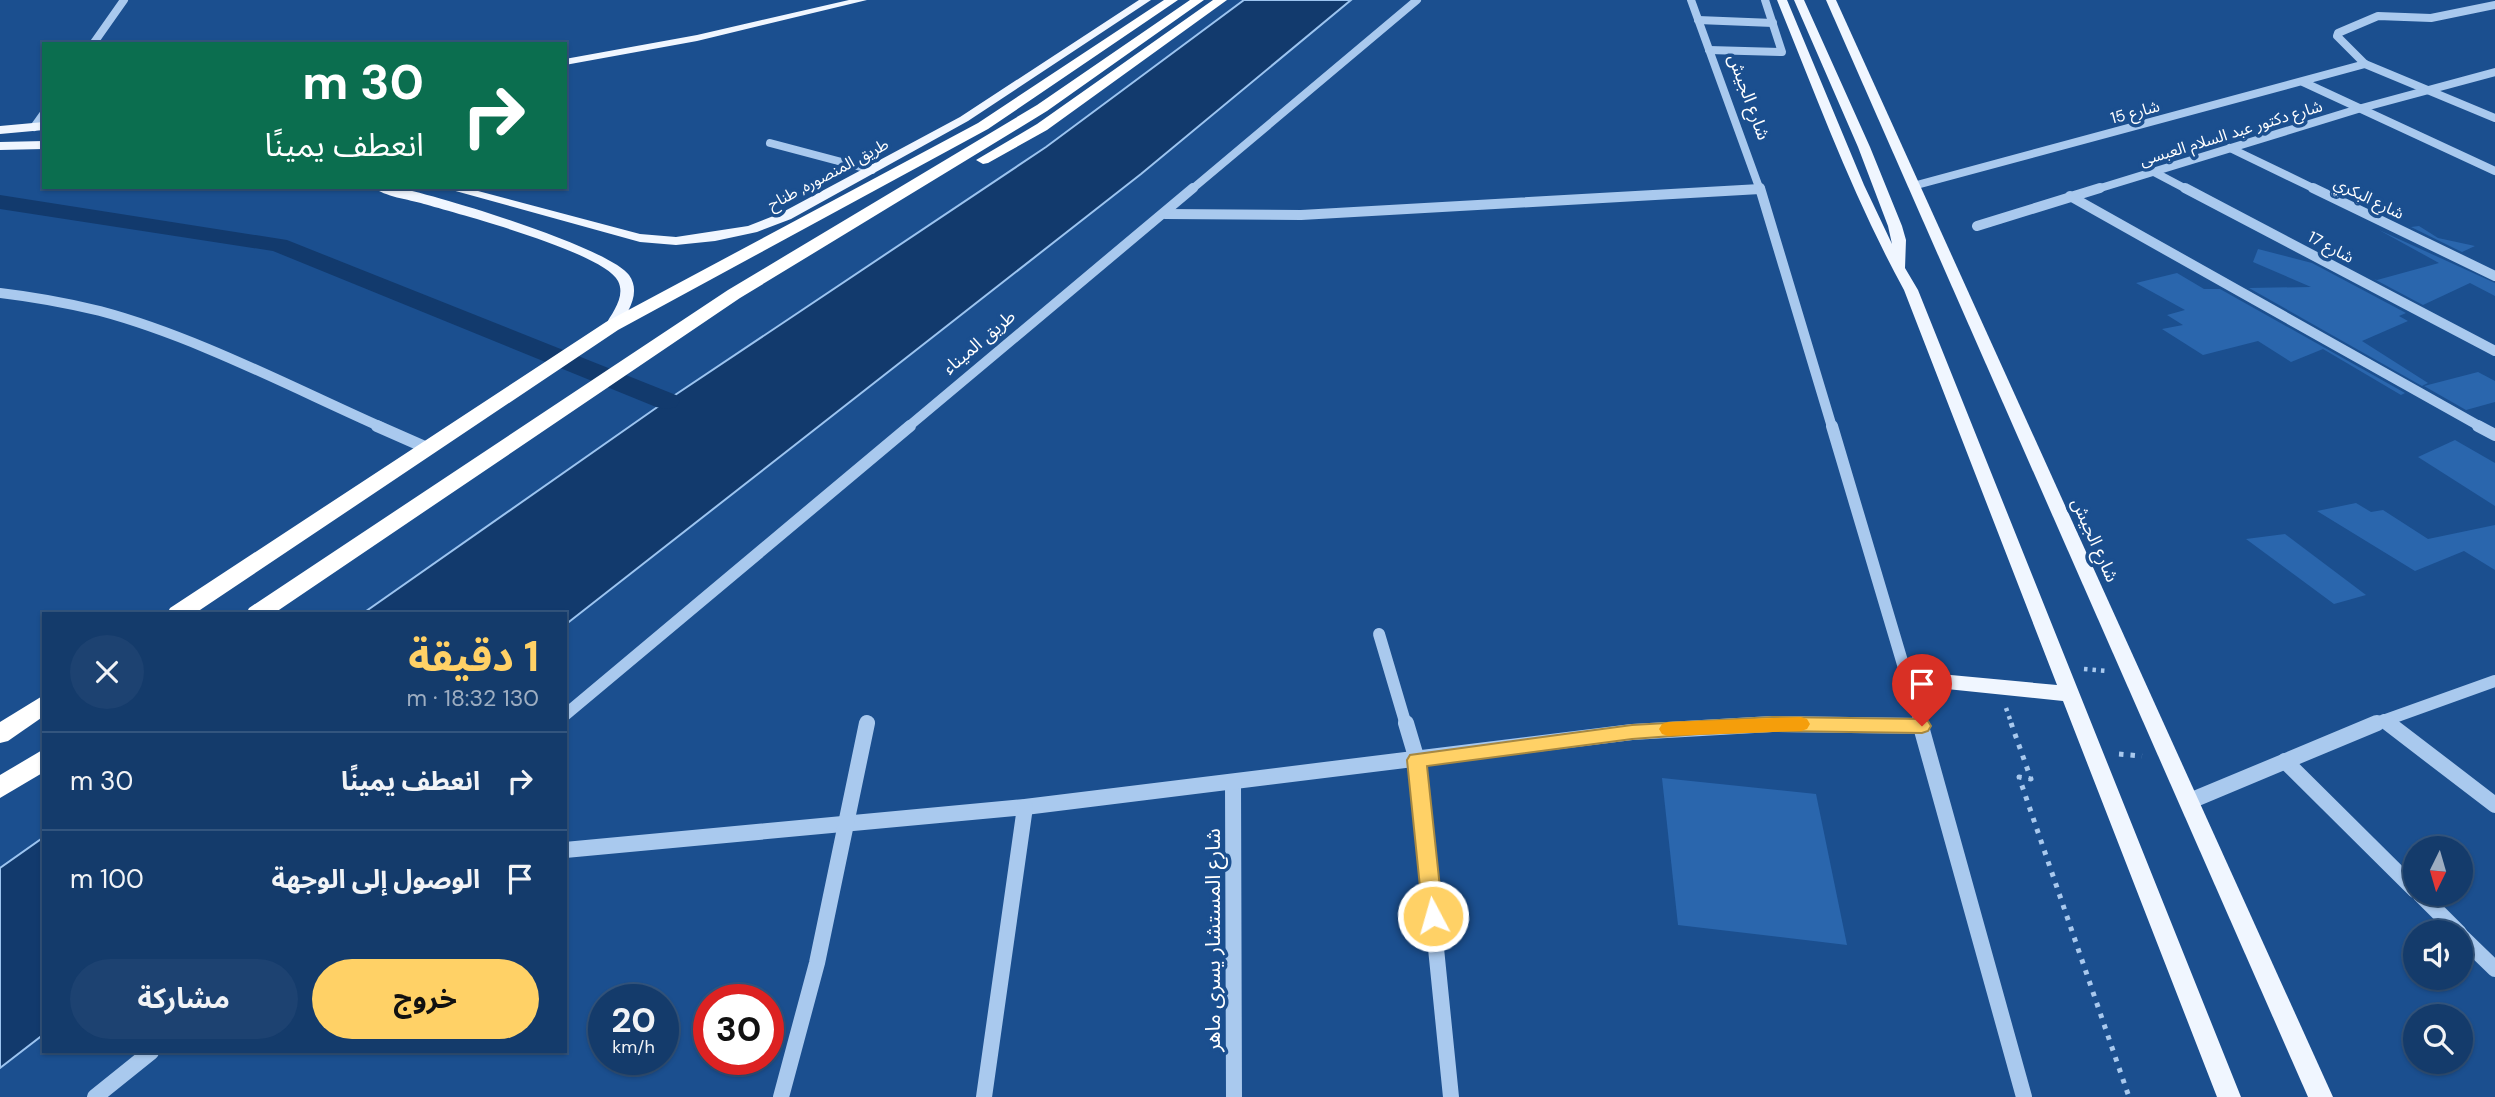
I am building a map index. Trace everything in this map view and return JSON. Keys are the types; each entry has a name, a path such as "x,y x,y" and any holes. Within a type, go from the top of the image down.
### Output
{"highway":[{"path":"181,612 608,330 1015,106 1172,0"},
{"path":"260,612 734,294 1042,107 1198,0"},
{"path":"867,215 968,169 1042,127 1221,0"},
{"path":"0,734 42,705"},
{"path":"0,788 42,760"}],"main road":[{"path":"567,62 697,38 862,0"},
{"name":"طريق المنصوره, طناح","path":"455,189 640,238 676,241 715,237 752,229 786,216 964,119 1146,0"},
{"path":"1782,0 1858,185 1911,290 2229,1097"},
{"path":"1799,0 1864,147 1895,226 1899,240 1899,267"},
{"name":"شارع الجيش","path":"1831,0 2321,1097"},
{"path":"0,130 39,126"},
{"path":"0,146 42,145"},
{"path":"386,189 577,249 611,265 623,276 628,291 627,300 608,330"},
{"path":"1908,678 2071,694"}],"street":[{"path":"94,42 124,0"},
{"name":"طريق الميناء","path":"567,713 1417,0"},
{"name":"شارع الجيش","path":"1691,0 1760,189 1922,726 2024,1097"},
{"path":"1709,50 1782,52 1765,0"},
{"path":"2495,5 2431,19 2378,16 2338,33 2339,40 2365,64 2495,118"},
{"path":"1698,20 1773,23"},
{"name":"شارع 15","path":"1913,186 2365,64"},
{"name":"شارع دكتور عبد السلام العبسى","path":"1977,226 2358,109 2495,72"},
{"path":"2484,75 2495,80"},
{"path":"2303,82 2495,171"},
{"path":"770,143 872,170"},
{"name":"شارع البكري","path":"2230,149 2495,276"},
{"name":"شارع 17","path":"2152,172 2495,351"},
{"path":"1165,214 1301,215 1760,189"},
{"path":"2070,196 2495,435"},
{"path":"0,293 46,299 102,312 201,346 427,448"},
{"path":"1379,634 1417,760 1451,1097"},
{"path":"2190,801 2384,720 2495,681"},
{"path":"2384,720 2495,804"},
{"path":"781,1097 817,963 867,723"},
{"path":"567,850 1025,807 1632,732 1772,724 1922,726"},
{"path":"2285,761 2403,878"},
{"name":"شارع المستشار يسرى ماهر","path":"1233,783 1234,1097"},
{"path":"984,1097 1025,807"},
{"path":"2432,906 2446,920"},
{"path":"2473,947 2495,969"},
{"path":"95,1097 150,1053"}],"path":[{"path":"2060,667 2132,673"},
{"path":"1998,687 2031,779 2018,777 2129,1097"},
{"path":"2094,752 2171,759"}],"water":[{"path":"1244,0 1351,0 1141,174 567,623 567,612 365,612 666,401 1046,147"},
{"path":"42,838 42,1036 0,1068 0,868"}],"building":[{"path":"2419,226 2438,238 2475,246 2462,252 2411,227"},
{"path":"2379,230 2495,283 2495,296 2470,283 2423,305 2374,279 2439,263"},
{"path":"2258,249 2312,263 2406,313 2399,316 2408,321 2362,341 2428,383 2422,386 2249,288 2311,287 2253,262"},
{"path":"2177,273 2204,289 2220,289 2405,393 2401,395 2323,349 2291,362 2258,341 2203,355 2162,329 2183,325 2167,315 2185,310 2136,283"},
{"path":"2478,372 2495,381 2495,402 2466,410 2424,386"},
{"path":"2455,440 2495,463 2495,506 2418,457"},
{"path":"2356,503 2371,512 2383,510 2428,539 2495,525 2495,570 2464,551 2415,571 2317,511"},
{"path":"2285,534 2366,595 2334,604 2246,539"},
{"path":"1662,778 1816,794 1847,945 1678,925"}],"waterway":[{"path":"0,202 278,245 666,401"}],"slow traffic":[{"path":"1668,729 1801,724"}],"route":[{"path":"1433,916 1417,760 1632,732 1699,727 1772,724 1922,726"}]}
